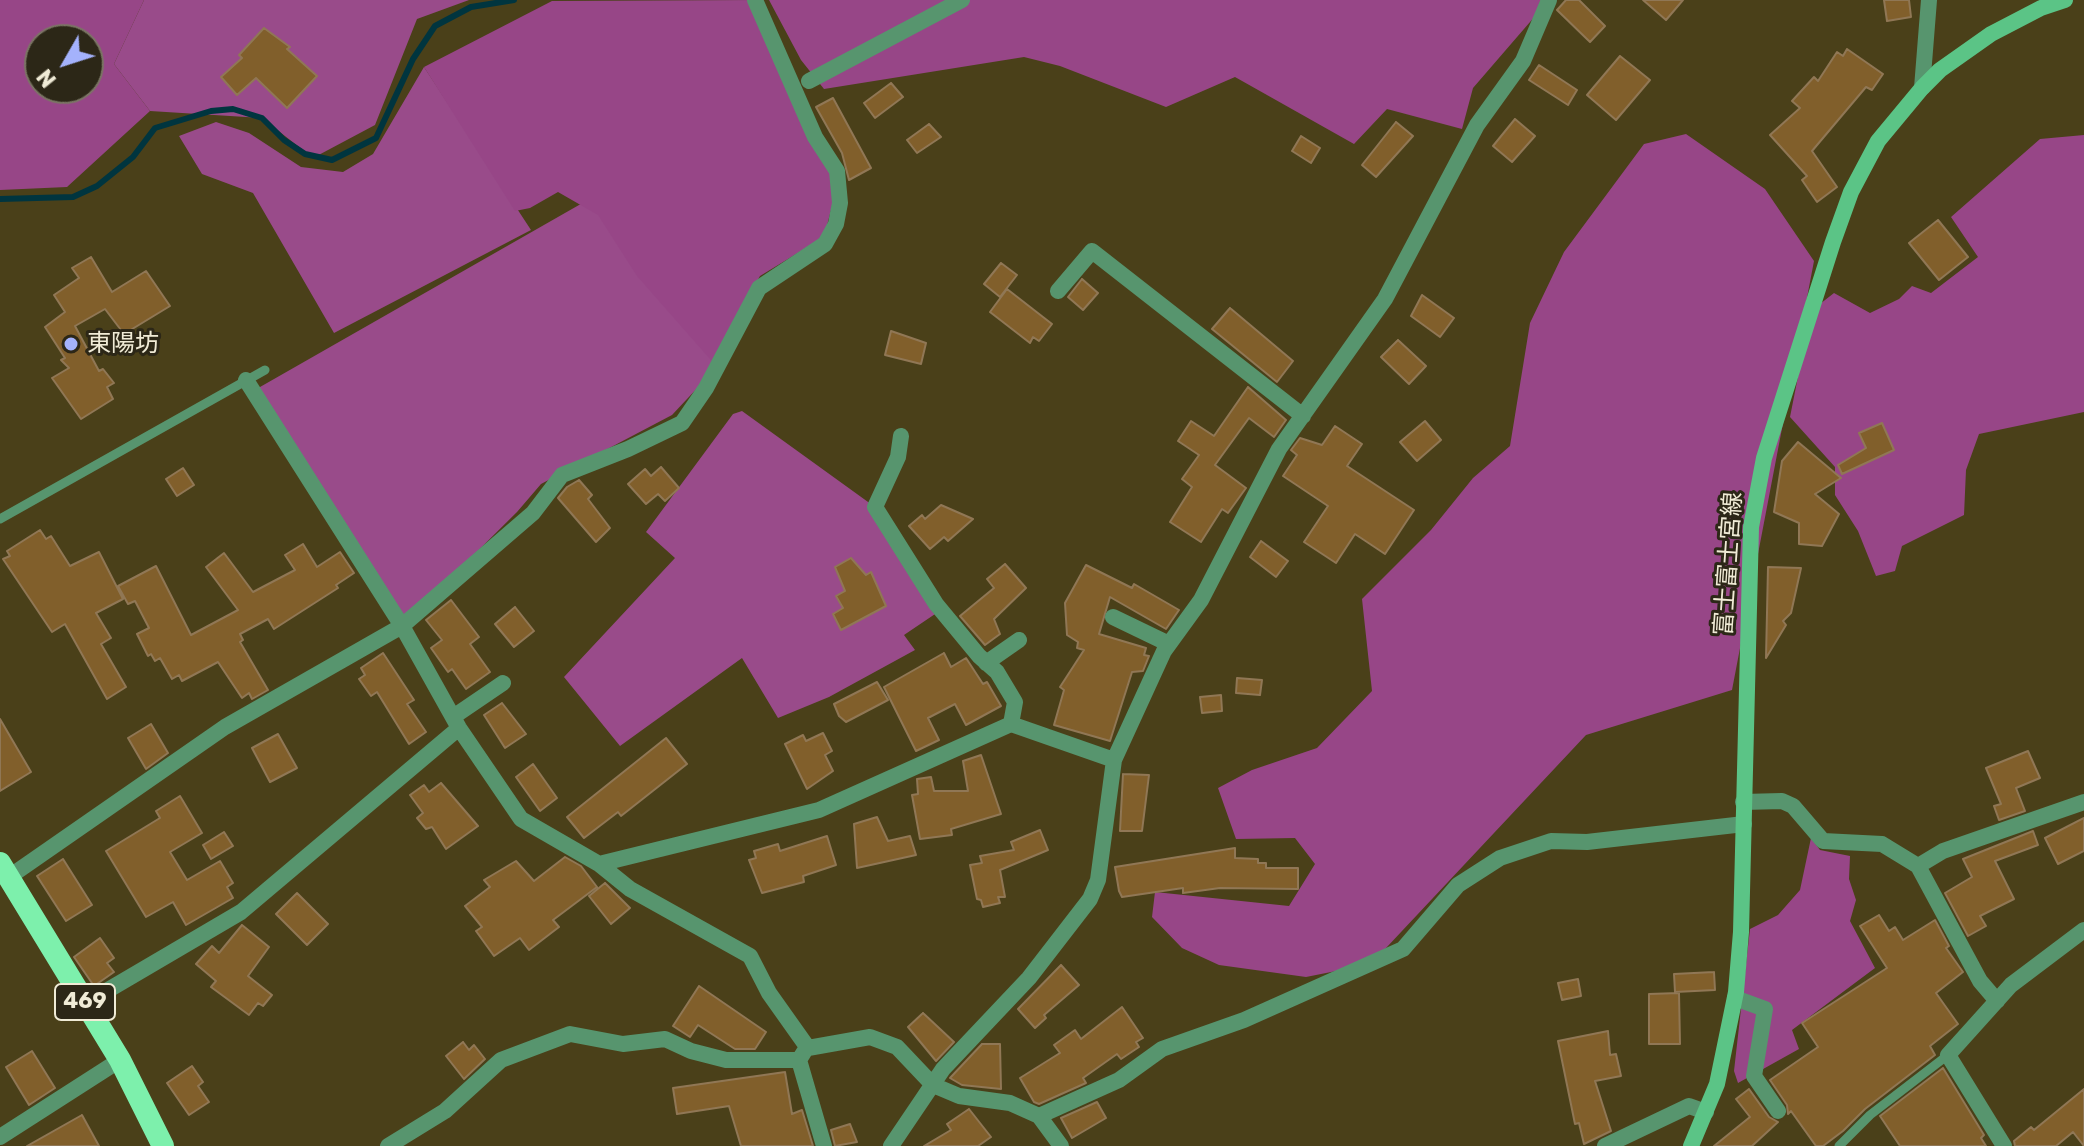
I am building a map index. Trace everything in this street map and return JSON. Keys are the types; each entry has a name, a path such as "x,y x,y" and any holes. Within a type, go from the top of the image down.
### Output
{"highway":[{"name":"469","path":"4,870 120,1060 163,1146"}],"main road":[{"name":"富士富士宮線","path":"1691,1146 1717,1084 1735,998 1744,824 1751,527 1764,458 1851,192 1878,141 1940,70 1991,34 2041,8 2065,0"}],"street":[{"path":"4,870 225,727 402,626 533,513 562,475 682,423 706,388 759,288 825,244 834,227 840,203 837,171 815,137 755,0"},
{"path":"809,81 962,0"},
{"path":"891,1146 943,1069 1029,978 1090,899 1098,880 1114,760 1169,644 1201,600 1279,449 1385,299 1477,125 1523,61 1549,0"},
{"path":"1922,88 1929,0"},
{"path":"1058,291 1092,251 1303,416"},
{"path":"246,380 402,626 456,723 521,819 599,864 630,889 750,956 803,1054 824,1146"},
{"path":"901,436 898,457 875,507 936,604 1015,702 1011,724"},
{"path":"1113,617 1169,644"},
{"path":"986,663 1019,640"},
{"path":"86,1003 241,912 503,683"},
{"path":"599,864 819,810 1011,724 1114,760"},
{"path":"1743,802 1782,801 1793,806 1823,841 1882,844 1918,866 1980,981 1997,1001"},
{"path":"1918,866 1943,851 2084,802"},
{"path":"1039,1116 1119,1080 1162,1049 1244,1020 1403,949 1458,885 1500,858 1551,841 1587,842 1744,824"},
{"path":"2004,1146 1948,1055 1997,1001 2038,963 2084,930"},
{"path":"1735,998 1765,1009 1754,1076 1778,1111"},
{"path":"388,1146 445,1111 501,1060 570,1034 623,1044 665,1039 726,1060 803,1054 870,1037 897,1047 933,1085 959,1096 1010,1103 1039,1116 1061,1146"},
{"path":"0,1137 120,1060"},
{"path":"1605,1146 1689,1106 1706,1112"}],"lane":[{"path":"0,519 265,370"},
{"path":"1839,1146 1870,1115 1948,1055"}],"shaded area":[{"path":"0,0 144,0 114,64 150,111 67,187 0,190"},
{"path":"144,0 469,0 417,19 375,125 313,158 262,118 150,111 114,64"},
{"path":"755,0 838,183 824,237 760,276 733,325 717,367 637,276 598,215 558,192 530,208 515,211 424,67 552,1"},
{"path":"769,0 1549,0 1473,88 1462,129 1387,109 1354,144 1235,77 1166,107 1060,66 1024,57 824,89 801,60"},
{"path":"424,67 531,230 334,333 253,193 202,174 179,136 216,122 249,133 301,167 343,172 373,154"},
{"path":"1686,134 1765,189 1814,261 1732,690 1586,735 1371,964 1306,977 1219,965 1182,948 1152,917 1155,892 1289,906 1315,864 1295,838 1236,839 1218,788 1252,770 1317,748 1372,691 1362,599 1431,530 1473,478 1510,446 1530,323 1564,252 1644,144"},
{"path":"2084,135 2084,412 1979,434 1966,470 1964,515 1902,546 1895,571 1876,576 1858,531 1835,495 1835,467 1790,417 1811,311 1834,293 1870,313 1899,299 1912,286 1931,293 1978,257 1951,217 2040,139"},
{"path":"593,197 717,367 672,415 541,484 517,512 402,626 253,391"},
{"path":"742,411 875,507 941,610 904,635 915,650 829,697 778,718 742,658 620,746 564,677 675,558 646,532 733,414"},
{"path":"1811,838 1820,850 1850,856 1849,879 1856,900 1850,921 1875,968 1792,1030 1799,1049 1738,1083 1734,1071 1750,929 1778,915 1800,890"}],"building":[{"path":"1566,0 1579,0 1605,26 1590,42 1557,10"},
{"path":"1643,0 1683,0 1666,20"},
{"path":"1884,0 1909,0 1911,17 1887,21"},
{"path":"264,28 290,47 287,49 317,76 287,108 256,78 237,95 221,77 242,58 239,55"},
{"path":"1847,49 1883,74 1872,90 1866,87 1812,151 1837,187 1817,202 1802,180 1807,176 1770,135 1800,108 1792,101 1814,77 1818,81 1837,52 1843,56"},
{"path":"1620,56 1650,80 1616,120 1587,95"},
{"path":"1539,65 1577,90 1568,105 1529,80"},
{"path":"891,83 903,97 875,118 864,103"},
{"path":"833,98 871,168 849,180 842,153 816,107"},
{"path":"1515,119 1535,136 1512,162 1493,146"},
{"path":"1396,122 1413,136 1376,177 1362,165"},
{"path":"929,124 941,137 917,153 907,140"},
{"path":"1301,136 1320,148 1311,163 1292,151"},
{"path":"1938,220 1968,257 1939,280 1909,243"},
{"name":"東陽坊","path":"91,257 112,292 146,271 170,306 124,334 105,309 75,326 99,371 103,369 114,383 107,387 113,399 81,419 52,378 69,368 61,360 65,358 45,327 65,312 54,295 79,278 72,268"},
{"path":"1001,263 1017,275 1000,297 984,284"},
{"path":"1082,279 1098,293 1083,310 1068,297"},
{"path":"1007,289 1052,324 1039,341 1033,337 1030,343 990,312"},
{"path":"1422,295 1454,318 1440,337 1411,316"},
{"path":"1230,308 1293,361 1277,382 1212,329"},
{"path":"891,331 926,343 921,364 885,355"},
{"path":"1398,340 1426,366 1409,384 1381,357"},
{"path":"1248,387 1286,420 1274,437 1249,418 1215,465 1246,488 1228,513 1222,509 1201,542 1170,522 1192,487 1182,479 1199,455 1178,441 1191,421 1214,436"},
{"path":"1425,421 1441,440 1417,461 1400,442"},
{"path":"1882,423 1894,450 1842,474 1838,465 1866,448 1859,433"},
{"path":"1335,426 1362,444 1347,466 1414,510 1385,554 1355,534 1336,563 1304,542 1328,506 1283,476 1297,455 1291,450 1300,438 1322,445"},
{"path":"1798,442 1841,478 1815,494 1839,514 1822,546 1799,544 1799,523 1774,512 1782,461"},
{"path":"661,467 679,488 665,501 658,494 646,504 628,484 645,469 651,476"},
{"path":"183,468 194,485 177,496 166,479"},
{"path":"579,480 592,495 588,499 610,528 596,542 558,498 567,487"},
{"path":"941,505 973,519 948,541 944,537 930,549 909,526 922,515 925,519"},
{"path":"40,530 46,539 51,536 70,566 99,552 123,599 96,613 111,638 101,644 126,687 107,699 65,624 52,632 3,559 10,556 7,551"},
{"path":"1261,541 1288,561 1276,577 1250,557"},
{"path":"303,544 317,567 340,552 354,573 336,585 338,588 274,629 268,619 240,634 243,640 240,642 268,690 252,699 249,693 242,698 218,662 182,681 179,675 172,679 160,658 155,661 151,654 148,656 137,634 149,628 135,601 128,604 118,586 156,566 191,635 238,610 206,567 224,553 253,592 295,570 285,555"},
{"path":"851,558 866,575 871,572 886,606 841,630 833,614 843,608 836,596 845,591 835,567"},
{"path":"1005,564 1026,588 994,619 1000,634 985,645 960,616 994,588 987,579"},
{"path":"1086,565 1132,588 1134,584 1179,610 1166,629 1110,597 1099,634 1146,648 1144,655 1149,656 1143,671 1132,672 1110,741 1054,725 1064,690 1060,687 1084,650 1077,648 1078,642 1067,635 1065,603"},
{"path":"1768,567 1801,568 1791,613 1783,621 1786,625 1766,658"},
{"path":"451,600 479,637 470,644 490,672 466,689 452,669 448,672 431,648 442,640 426,620"},
{"path":"515,607 534,631 514,647 495,624"},
{"path":"383,653 414,700 407,704 426,732 409,744 377,692 371,696 359,679 365,675 361,668"},
{"path":"944,653 951,667 966,658 983,684 987,682 1001,706 966,725 955,704 928,718 939,740 916,751 884,687"},
{"path":"1237,678 1262,680 1260,695 1236,693"},
{"path":"877,682 888,700 846,722 839,716 834,704"},
{"path":"1221,695 1222,711 1202,713 1200,697"},
{"path":"502,703 526,734 505,748 484,715"},
{"path":"0,719 31,772 0,791"},
{"path":"151,724 168,753 146,769 128,738"},
{"path":"823,733 832,751 825,755 833,771 807,789 785,744 803,735 806,741"},
{"path":"278,734 297,768 270,782 252,748"},
{"path":"666,738 687,764 621,816 618,812 584,838 567,817"},
{"path":"2028,751 2040,778 2016,788 2025,811 1999,820 1994,806 2001,804 1986,768"},
{"path":"981,755 1001,814 951,829 952,835 920,839 912,795 918,794 917,779 931,777 934,791 968,791 963,761"},
{"path":"533,764 557,798 540,811 516,777"},
{"path":"1123,774 1149,775 1142,831 1120,831"},
{"path":"441,783 478,826 446,849 432,827 426,829 417,818 423,813 410,795 424,785 429,792"},
{"path":"180,796 202,833 170,852 187,880 220,861 233,883 227,887 233,898 186,925 173,902 146,917 106,851 160,818 156,811"},
{"path":"877,817 888,841 910,836 916,855 857,868 854,824"},
{"path":"2084,818 2084,851 2058,864 2045,838"},
{"path":"1040,830 1048,850 1000,870 1005,897 998,897 1000,903 983,907 981,900 977,899 970,865 982,863 980,856 1014,850 1011,842"},
{"path":"2033,831 2038,845 1995,861 2014,899 1980,916 1986,926 1968,936 1945,893 1972,877 1963,859"},
{"path":"224,832 233,846 211,859 203,845"},
{"path":"827,836 836,865 803,876 804,882 762,893 749,860 756,858 754,851 778,844 780,851"},
{"path":"1235,848 1235,858 1258,859 1258,863 1266,863 1266,868 1298,868 1298,889 1220,888 1183,893 1183,888 1122,897 1119,891 1115,867"},
{"path":"565,857 581,866 597,887 553,920 559,927 529,950 520,938 494,956 476,931 482,927 465,906 490,887 484,880 516,861 534,881"},
{"path":"63,859 92,905 66,921 37,876"},
{"path":"605,883 630,908 611,924 589,896"},
{"path":"297,893 328,924 307,945 276,914"},
{"path":"1879,915 1889,931 1895,927 1903,940 1935,920 1949,946 1946,948 1963,972 1936,993 1958,1024 1930,1046 1935,1055 1865,1109 1843,1131 1823,1146 1816,1146 1791,1111 1788,1114 1787,1105 1770,1080 1818,1047 1802,1023 1887,968 1860,926"},
{"path":"242,925 269,947 248,976 272,995 263,1006 258,1003 249,1015 211,987 216,981 196,964 212,946 219,953"},
{"path":"100,938 114,958 107,963 114,972 94,986 74,957"},
{"path":"1061,965 1079,985 1044,1015 1046,1018 1035,1028 1018,1009"},
{"path":"1714,972 1715,990 1675,992 1674,974"},
{"path":"1578,979 1581,996 1562,1000 1558,983"},
{"path":"699,986 766,1032 755,1049 735,1049 698,1025 690,1037 673,1026"},
{"path":"1679,993 1680,1044 1649,1044 1649,994"},
{"path":"1122,1007 1143,1038 1136,1042 1139,1047 1121,1059 1117,1054 1083,1078 1086,1083 1039,1104 1034,1102 1020,1078 1060,1053 1054,1045 1075,1030 1081,1039"},
{"path":"923,1013 954,1042 936,1061 908,1027"},
{"path":"1608,1031 1610,1055 1616,1054 1621,1076 1595,1081 1611,1131 1584,1144 1579,1123 1575,1124 1558,1041"},
{"path":"463,1042 469,1050 474,1045 485,1059 464,1079 446,1056"},
{"path":"982,1044 1000,1044 1001,1089 962,1085 950,1078"},
{"path":"32,1051 55,1088 29,1105 6,1067"},
{"path":"192,1066 203,1082 198,1086 209,1102 189,1115 167,1083"},
{"path":"1943,1068 1984,1135 1981,1138 1986,1146 1900,1146 1880,1116"},
{"path":"785,1072 792,1114 802,1110 813,1146 741,1146 729,1106 677,1114 673,1088"},
{"path":"1749,1089 1769,1117 1778,1122 1752,1146 1714,1146 1750,1117 1736,1099"},
{"path":"2084,1089 2084,1146 2073,1132 2056,1146 2015,1146 2014,1141 2031,1127 2034,1130"},
{"path":"1097,1102 1106,1118 1072,1138 1061,1118"},
{"path":"969,1109 991,1137 978,1146 924,1146 951,1130 947,1124"},
{"path":"82,1115 99,1146 27,1146"},
{"path":"850,1124 857,1142 835,1146 831,1130"}],"waterway":[{"path":"0,199 73,197 97,186 133,157 155,128 211,111 233,109 262,118 284,140 305,154 332,160 376,138 413,59 435,26 471,7 514,0"}],"place":[{"name":"東陽坊","path":"71,344"}]}
